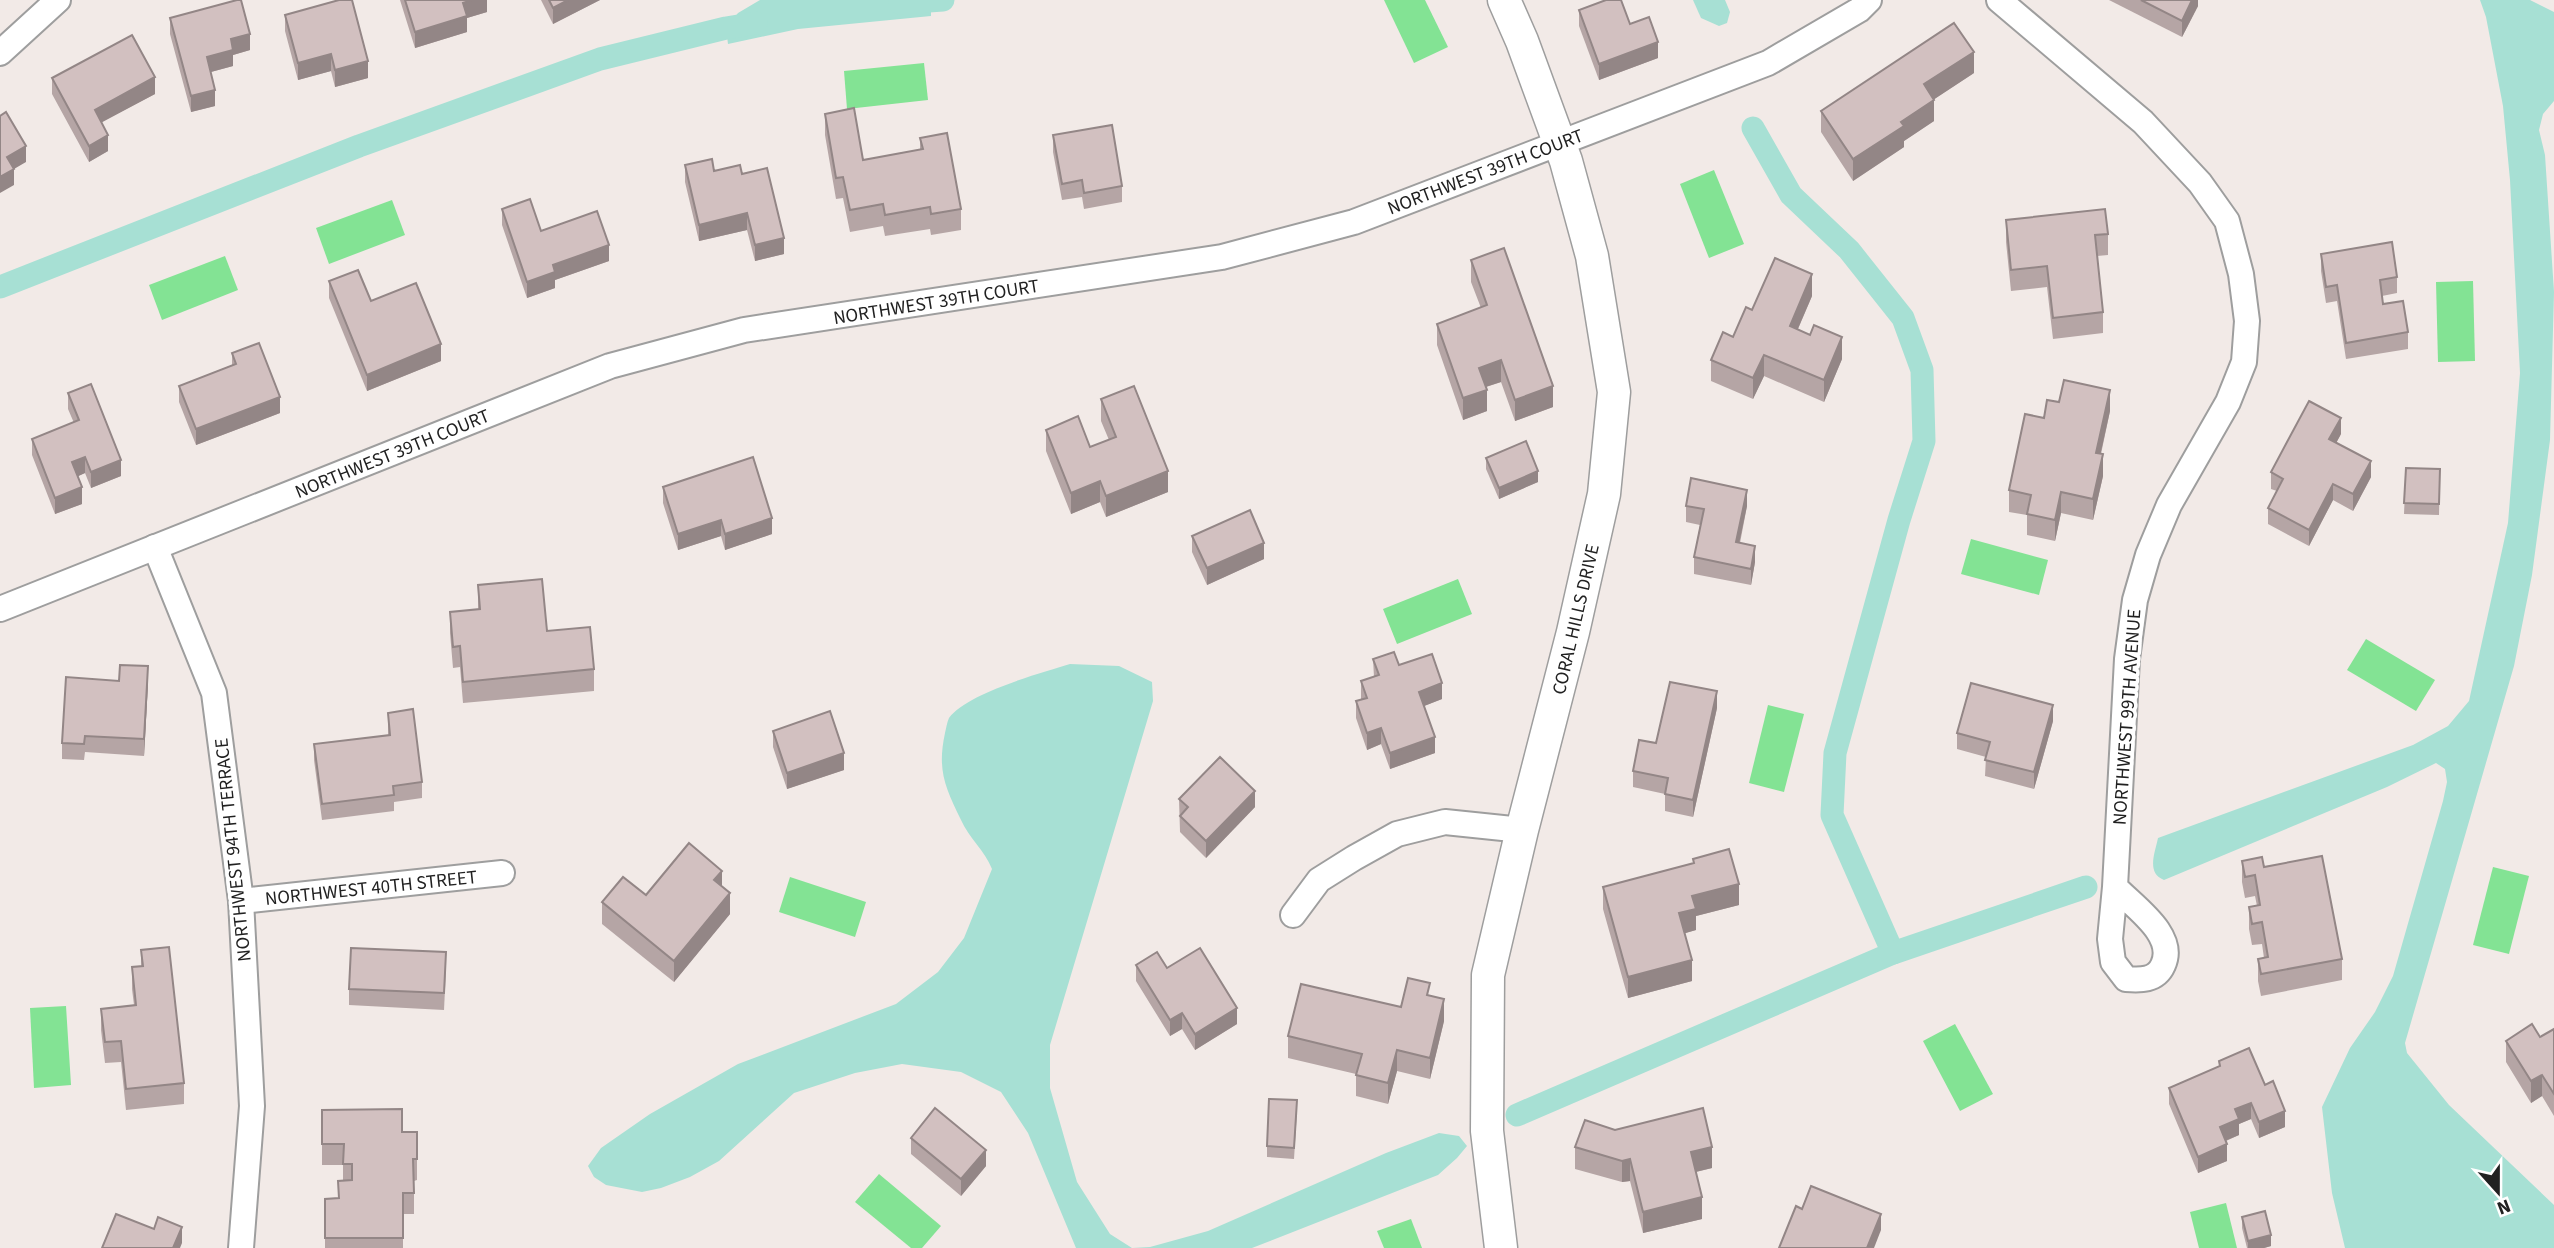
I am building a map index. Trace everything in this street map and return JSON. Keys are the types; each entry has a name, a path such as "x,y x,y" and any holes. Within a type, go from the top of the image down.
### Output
{"street":[{"path":"0,53 58,0"},
{"name":"CORAL HILLS DRIVE","path":"1501,1248 1487,1132 1488,975 1573,632 1604,494 1614,393 1592,256 1561,142 1504,0"},
{"name":"NORTHWEST 39TH COURT","path":"0,609 610,366 744,330 1222,257 1354,222 1768,63 1859,10 1869,0"},
{"name":"NORTHWEST 99TH AVENUE","path":"2000,0 2143,122 2200,183 2227,221 2241,274 2247,321 2244,362 2228,402 2169,505 2148,555 2135,600 2127,659 2115,887"},
{"name":"NORTHWEST 94TH TERRACE","path":"155,547 214,693 241,901 252,1105 241,1248"},
{"path":"1293,915 1319,880 1397,834 1445,822 1522,830"},
{"name":"NORTHWEST 40TH STREET","path":"241,901 502,873"}],"green space":[{"path":"1384,0 1425,0 1448,47 1414,63"},
{"path":"924,63 928,100 847,109 844,71"},
{"path":"1714,170 1744,244 1709,258 1680,184"},
{"path":"392,200 405,235 329,264 316,228"},
{"path":"225,256 238,290 162,320 149,285"},
{"path":"2473,281 2475,361 2438,362 2436,282"},
{"path":"1971,539 2048,560 2039,595 1961,574"},
{"path":"1458,579 1472,614 1397,644 1383,609"},
{"path":"2366,639 2435,680 2416,711 2347,670"},
{"path":"1768,705 1804,714 1784,792 1749,783"},
{"path":"2493,867 2529,876 2509,954 2473,945"},
{"path":"790,877 866,902 855,937 779,912"},
{"path":"66,1006 71,1085 34,1088 30,1008"},
{"path":"1955,1024 1993,1094 1960,1111 1923,1041"},
{"path":"879,1174 941,1226 922,1248 911,1248 855,1202"},
{"path":"2226,1203 2237,1248 2199,1248 2190,1212"},
{"path":"1411,1219 1422,1248 1384,1248 1377,1231"}],"water":[{"path":"760,0 931,0 931,16 798,29 728,44 726,28 738,13"},
{"path":"1693,0 1725,0 1730,12 1727,23 1719,26 1701,18"},
{"path":"2480,0 2530,0 2554,12 2554,101 2543,114 2539,130 2545,155 2554,292 2550,440 2532,575 2514,666 2405,1043 2407,1053 2449,1105 2554,1205 2554,1248 2345,1248 2332,1193 2322,1107 2350,1048 2375,1012 2393,976 2443,801 2447,782 2445,769 2436,763 2387,787 2164,880 2155,873 2153,862 2158,838 2413,745 2448,726 2469,701 2508,523 2520,373 2510,180 2503,106 2486,17"},
{"path":"1070,664 1119,666 1152,682 1153,701 1050,1045 1050,1088 1077,1182 1110,1234 1132,1248 1076,1248 1028,1133 1001,1092 961,1072 902,1064 855,1073 794,1093 719,1161 690,1177 661,1188 642,1192 606,1185 594,1177 588,1166 601,1148 650,1114 738,1064 896,1004 938,972 964,938 992,869 964,827 944,778 942,758 948,720 958,709 988,692"},
{"path":"1439,1133 1459,1136 1467,1146 1438,1175 1252,1248 1132,1248 1150,1247 1208,1231 1386,1153"}],"building":[{"path":"241,0 250,34 231,39 233,50 207,57 215,90 191,96 170,18"},
{"path":"339,0 352,0 368,61 335,70 331,54 298,63 285,15"},
{"path":"405,0 472,0 463,3 467,16 415,32"},
{"path":"549,0 568,0 553,8"},
{"path":"1606,0 1621,0 1630,24 1649,17 1658,42 1599,64 1579,10"},
{"path":"2141,0 2192,0 2182,21"},
{"path":"1954,23 1974,52 1924,84 1934,100 1901,122 1904,126 1853,159 1821,111"},
{"path":"132,35 155,77 95,110 108,135 89,146 52,78"},
{"path":"854,108 863,160 923,149 920,138 947,133 961,209 931,214 930,207 885,215 883,204 850,210 843,177 836,178 825,114"},
{"path":"6,112 26,146 7,157 14,169 0,177 0,116"},
{"path":"1112,125 1122,186 1084,193 1082,180 1062,184 1053,135"},
{"path":"712,159 714,171 740,165 742,174 767,168 784,238 755,245 747,213 699,225 685,165"},
{"path":"530,199 541,231 597,211 609,245 553,265 555,272 527,282 502,209"},
{"path":"2105,209 2108,234 2095,235 2103,312 2053,318 2047,266 2011,270 2006,220"},
{"path":"2392,242 2397,277 2380,280 2383,304 2403,301 2408,332 2346,343 2337,285 2326,287 2321,254"},
{"path":"1504,248 1553,386 1515,400 1501,360 1479,368 1487,390 1463,398 1437,324 1487,305 1471,260"},
{"path":"1775,258 1812,274 1790,326 1810,335 1814,325 1842,337 1824,380 1764,355 1753,378 1711,360 1723,332 1733,337 1746,307 1752,310"},
{"path":"358,270 371,301 416,283 441,344 367,375 329,281"},
{"path":"259,343 280,397 196,429 179,386 236,364 232,353"},
{"path":"2064,380 2110,390 2096,453 2103,454 2093,499 2061,492 2055,520 2027,514 2031,495 2009,490 2025,414 2044,418 2047,400 2059,402"},
{"path":"91,384 121,460 91,472 85,457 72,462 82,487 55,498 32,439 79,420 68,393"},
{"path":"1134,386 1168,471 1106,496 1100,481 1071,493 1046,430 1078,416 1090,447 1116,437 1101,399"},
{"path":"2309,401 2341,418 2329,439 2371,461 2353,494 2333,484 2309,530 2268,508 2283,479 2271,472"},
{"path":"1526,441 1538,471 1499,488 1486,458"},
{"path":"753,457 772,518 725,534 721,520 678,534 663,487"},
{"path":"2406,468 2440,469 2439,504 2404,503"},
{"path":"1691,478 1747,490 1736,542 1755,546 1751,569 1694,557 1704,509 1686,506"},
{"path":"1250,510 1264,543 1207,568 1192,536"},
{"path":"542,579 547,631 590,627 594,669 463,682 460,646 453,647 450,612 480,609 478,585"},
{"path":"1394,652 1399,665 1432,654 1442,683 1419,692 1435,737 1390,753 1381,728 1367,733 1356,701 1367,698 1361,681 1379,675 1373,659"},
{"path":"120,665 148,666 144,739 85,736 84,744 62,743 66,677 119,681"},
{"path":"1670,682 1717,691 1693,800 1665,794 1668,778 1633,771 1639,740 1656,743"},
{"path":"1971,683 2053,705 2034,772 1985,760 1990,742 1957,733"},
{"path":"413,709 422,782 393,786 394,795 322,804 314,744 390,735 388,713"},
{"path":"830,711 844,753 787,773 773,731"},
{"path":"1220,757 1255,791 1206,841 1180,816 1188,807 1179,799"},
{"path":"689,843 722,871 714,880 730,893 674,961 602,902 623,877 646,895"},
{"path":"1729,849 1739,884 1692,896 1696,909 1679,913 1692,960 1628,977 1603,887 1694,863 1693,859"},
{"path":"2322,856 2342,959 2261,974 2258,959 2268,957 2262,922 2252,924 2249,907 2260,905 2255,875 2245,877 2242,861 2262,857 2264,867"},
{"path":"169,947 184,1083 126,1089 121,1041 105,1042 101,1009 136,1005 132,967 143,966 141,950"},
{"path":"351,948 446,952 444,993 349,989"},
{"path":"1200,948 1237,1008 1195,1034 1182,1013 1170,1020 1136,965 1157,952 1167,968"},
{"path":"1408,978 1430,983 1427,995 1444,999 1430,1058 1397,1050 1388,1083 1356,1075 1362,1054 1288,1036 1301,984 1401,1007"},
{"path":"2532,1024 2540,1037 2554,1029 2554,1094 2542,1075 2531,1081 2506,1041"},
{"path":"2249,1048 2265,1085 2273,1081 2285,1111 2259,1122 2251,1103 2235,1109 2239,1119 2220,1127 2227,1144 2198,1157 2169,1088 2220,1066 2219,1061"},
{"path":"1269,1099 1297,1100 1294,1148 1267,1146"},
{"path":"935,1108 986,1150 961,1179 911,1138"},
{"path":"1703,1108 1712,1147 1691,1152 1702,1197 1643,1212 1630,1159 1622,1161 1575,1147 1585,1120 1615,1130"},
{"path":"402,1109 402,1132 417,1132 417,1159 413,1159 414,1193 403,1193 403,1238 325,1238 325,1199 339,1198 338,1181 352,1180 352,1164 343,1164 344,1144 322,1144 322,1110"},
{"path":"1811,1186 1881,1214 1867,1248 1779,1248 1796,1206 1802,1209"},
{"path":"2265,1211 2271,1235 2248,1241 2242,1217"},
{"path":"116,1214 154,1229 158,1217 182,1227 173,1248 102,1248"}],"waterway":[{"path":"900,3 943,0"},
{"path":"0,287 359,146 600,59 756,23"},
{"path":"1753,128 1791,195 1849,250 1903,318 1922,370 1924,441 1899,520 1835,753 1832,815 1893,953"},
{"path":"1517,1115 1893,953 2086,887"}]}
